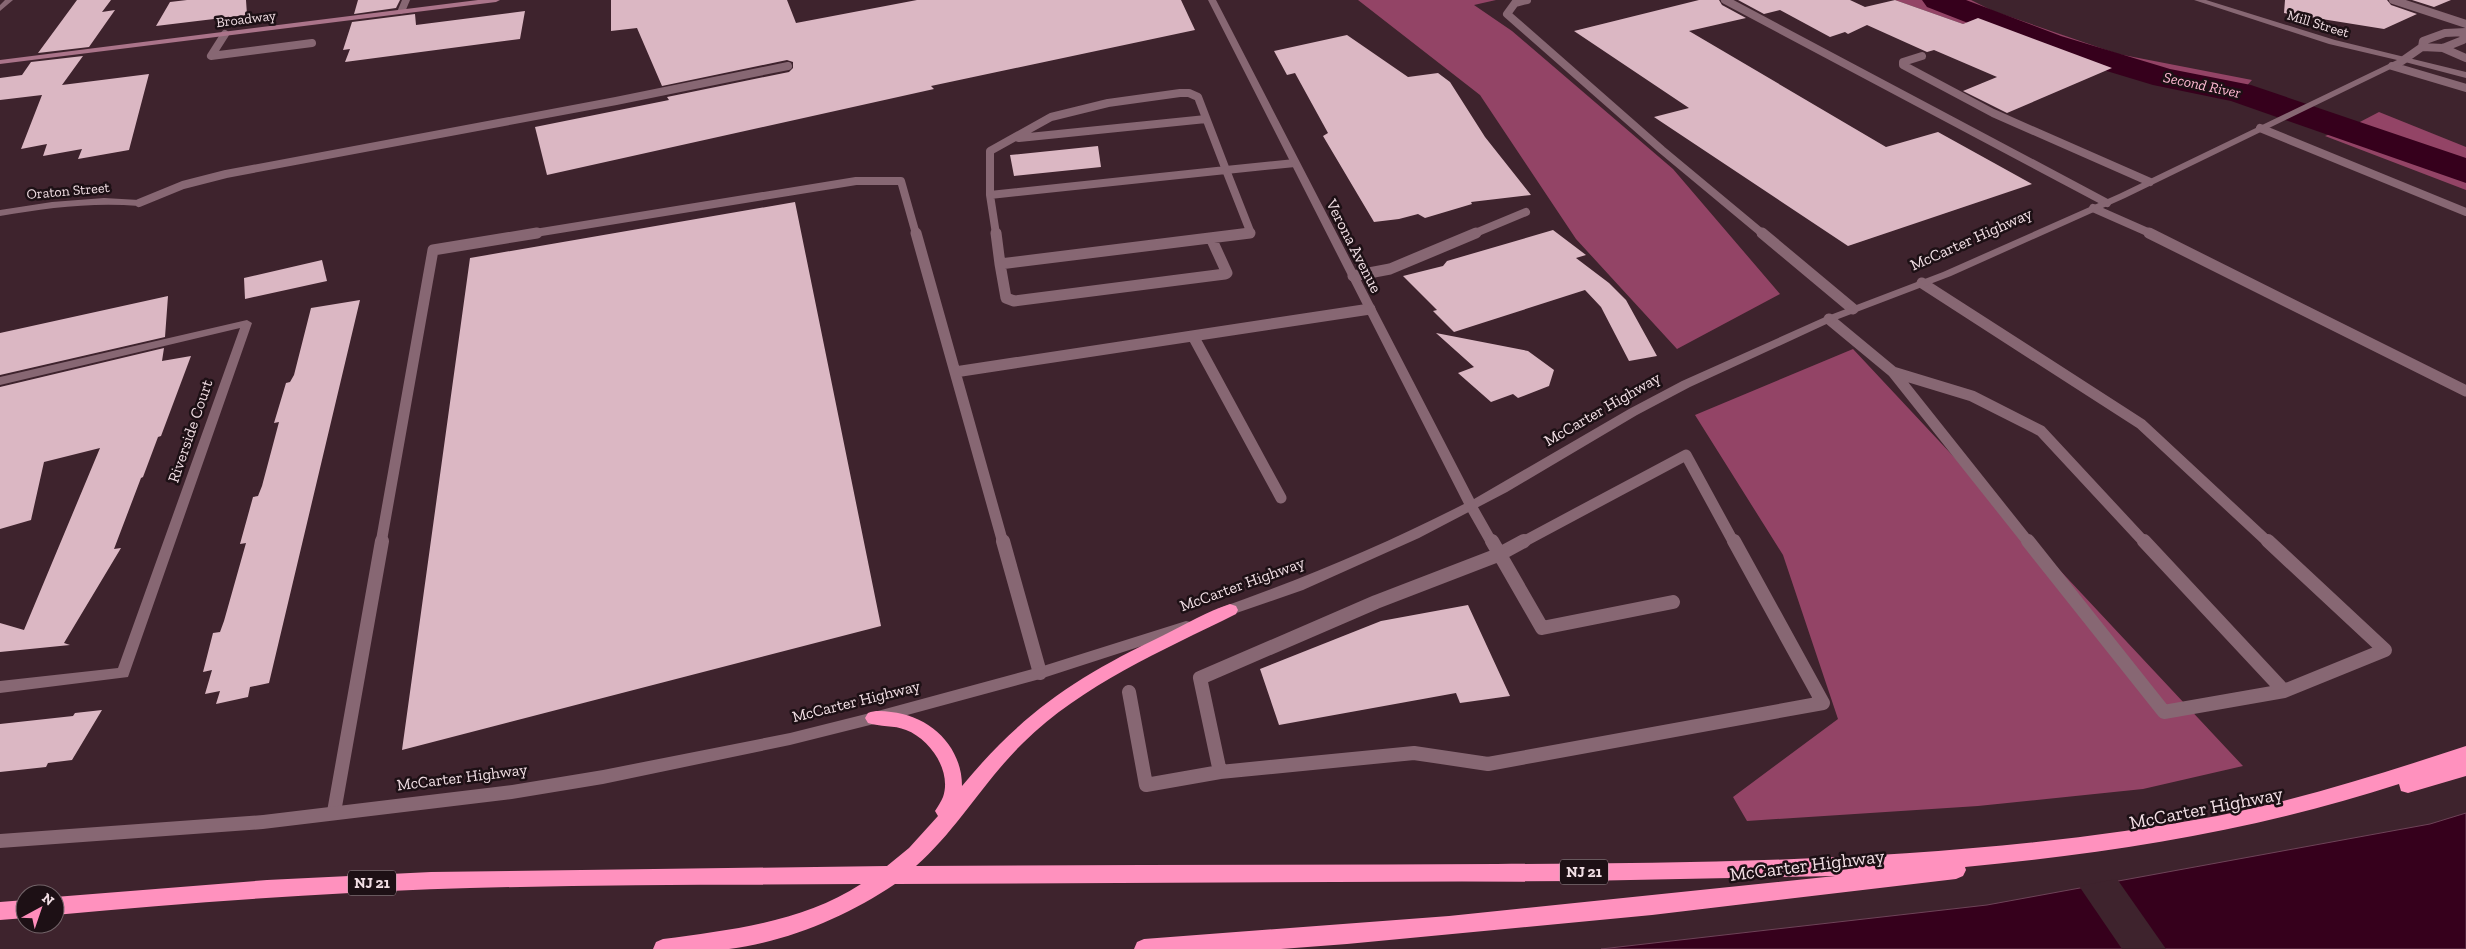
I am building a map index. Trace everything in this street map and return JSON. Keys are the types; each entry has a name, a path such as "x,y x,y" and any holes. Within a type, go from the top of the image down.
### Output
{"highway":[{"path":"663,949 753,935 802,922 845,905 884,882 916,854 1003,750 1032,723 1065,698 1105,674 1230,610"},
{"path":"874,718 903,721 925,731 943,748 952,771 953,795 941,820 916,854"},
{"name":"NJ 21","path":"65,905 394,882 689,876 1627,872 1822,868 1916,863 2016,855 2199,828 2361,790 2466,754"},
{"name":"McCarter Highway","path":"1144,949 1348,934 1591,912 1825,886 2110,849 2287,815 2364,798 2466,768"},
{"path":"0,911 15,910"}],"main road":[{"name":"Broadway","path":"0,62 496,0"}],"street":[{"path":"0,9 8,0"},
{"path":"401,12 406,0"},
{"name":"Verona Avenue","path":"1212,0 1471,506"},
{"name":"Mill Street","path":"2198,0 2402,61 2466,76"},
{"name":"McCarter Highway","path":"0,841 263,822 334,812 447,801 603,777 781,741 874,718 1040,673 1138,643 1307,583 1414,535 1471,506 1686,384 1829,319 1922,283 2107,203 2273,121 2402,61"},
{"name":"Oraton Street","path":"0,213 69,202 116,201 139,203"},
{"name":"Riverside Court","path":"0,382 247,323 123,673 0,687"}],"lane":[{"path":"1527,0 1516,3 1507,14 1662,150 1853,309"},
{"path":"1725,0 1942,118 2107,203"},
{"path":"2385,0 2396,1 2466,24"},
{"path":"2402,61 2422,48 2443,48 2463,40 2465,32 2445,33 2423,41 2422,48"},
{"path":"225,34 211,56 312,43"},
{"path":"2443,48 2466,58"},
{"path":"1922,56 1909,60 1903,65 1942,88 1988,111 2150,182"},
{"path":"139,203 184,186 226,174 606,103 788,66"},
{"path":"2392,66 2466,88"},
{"path":"1000,264 1211,238 1247,234 1250,231 1198,97 1189,93 1180,93 1108,103 1052,117 990,151 990,194 1000,264 1006,298 1014,300 1225,274 1227,273 1211,238"},
{"path":"1013,139 1206,119"},
{"path":"2260,128 2466,212"},
{"path":"990,194 1295,163"},
{"path":"334,812 433,250 856,181 901,181 1040,673"},
{"path":"2094,208 2158,237 2466,391"},
{"path":"1353,276 1390,269 1526,212"},
{"path":"1829,319 1893,372 2164,712 2284,691 2385,650 2141,424 1922,283"},
{"path":"955,372 1370,309"},
{"path":"1193,336 1281,498"},
{"path":"1893,372 1972,396 2041,431 2284,691"},
{"path":"1129,692 1146,785 1220,772 1414,753 1488,764 1823,704 1686,454 1498,555 1376,602 1200,678 1220,772"},
{"path":"1471,506 1542,628 1673,602"}],"shaded area":[{"path":"1358,0 1496,0 1474,5 1512,31 1673,169 1780,294 1677,349 1576,239 1480,95"},
{"path":"1895,0 1971,0 1993,11 2118,54 2252,80 2234,100 2201,88 2112,68 1978,18 1963,24"},
{"path":"2379,112 2466,147 2466,190 2325,136 2356,124"},
{"path":"1853,349 2243,766 2143,789 1978,806 1747,821 1733,797 1838,719 1783,555 1695,415"},
{"path":"2466,813 2466,949 1601,949 1987,905 2430,824"}],"pier":[{"path":"2117,879 2166,949 2122,949 2079,886"}],"building":[{"path":"77,0 111,0 102,12 115,10 89,47 38,53"},
{"path":"187,0 246,0 247,15 156,26 170,2"},
{"path":"358,0 400,0 396,8 354,14"},
{"path":"611,0 787,0 796,23 917,0 1181,0 1195,30 931,86 934,89 547,175 535,127 669,100 667,97 789,72 793,68 793,62 787,60 662,86 637,28 611,31"},
{"path":"1699,0 1719,0 1722,5 1746,18 1689,31 1886,147 1938,132 2032,184 1848,246 1654,117 1689,108 1574,31"},
{"path":"1738,0 1850,0 1865,7 1895,0 1963,24 1978,18 2112,68 2007,113 1963,91 1997,77 1934,50 1927,52 1867,25 1848,34 1845,32 1830,37 1780,10 1764,14"},
{"path":"2285,0 2387,0 2391,5 2417,14 2384,29 2284,13"},
{"path":"2412,0 2451,0 2434,7"},
{"path":"525,11 520,39 345,62 350,49 343,50 352,22 415,14 416,25"},
{"path":"1347,35 1408,77 1438,73 1450,82 1485,137 1531,195 1471,202 1472,204 1425,218 1418,214 1399,219 1374,222 1323,136 1328,133 1295,73 1287,75 1274,51"},
{"path":"83,56 62,85 149,74 129,150 78,159 82,149 43,156 47,144 21,149 42,95 0,100 0,78 22,75 31,62"},
{"path":"1098,146 1101,167 1014,176 1010,155"},
{"path":"795,202 881,626 402,750 470,258"},
{"path":"1553,230 1586,255 1576,258 1609,283 1626,300 1657,356 1629,361 1601,307 1585,290 1454,332 1433,311 1437,310 1403,276 1443,266 1447,261"},
{"path":"322,260 327,281 245,299 244,278"},
{"path":"168,296 165,337 0,375 0,333"},
{"path":"360,300 269,683 250,687 248,697 216,704 220,691 205,694 212,670 203,672 213,633 220,632 224,621 246,543 240,544 253,497 258,496 262,486 279,422 274,423 286,383 290,382 294,375 311,308"},
{"path":"1436,333 1528,351 1554,370 1549,386 1518,398 1513,394 1491,402 1458,373 1474,367"},
{"path":"164,348 162,361 191,356 161,436 158,437 114,549 121,548 64,643 70,645 0,652 0,623 24,630 100,448 44,462 31,520 0,529 0,387"},
{"path":"1468,605 1510,696 1460,703 1456,693 1279,725 1260,669 1381,621"},
{"path":"102,710 72,760 48,763 46,767 0,772 0,724 73,716 75,713"}],"waterway":[{"name":"Second River","path":"1938,0 2049,43 2165,78 2239,92 2466,171"}]}
